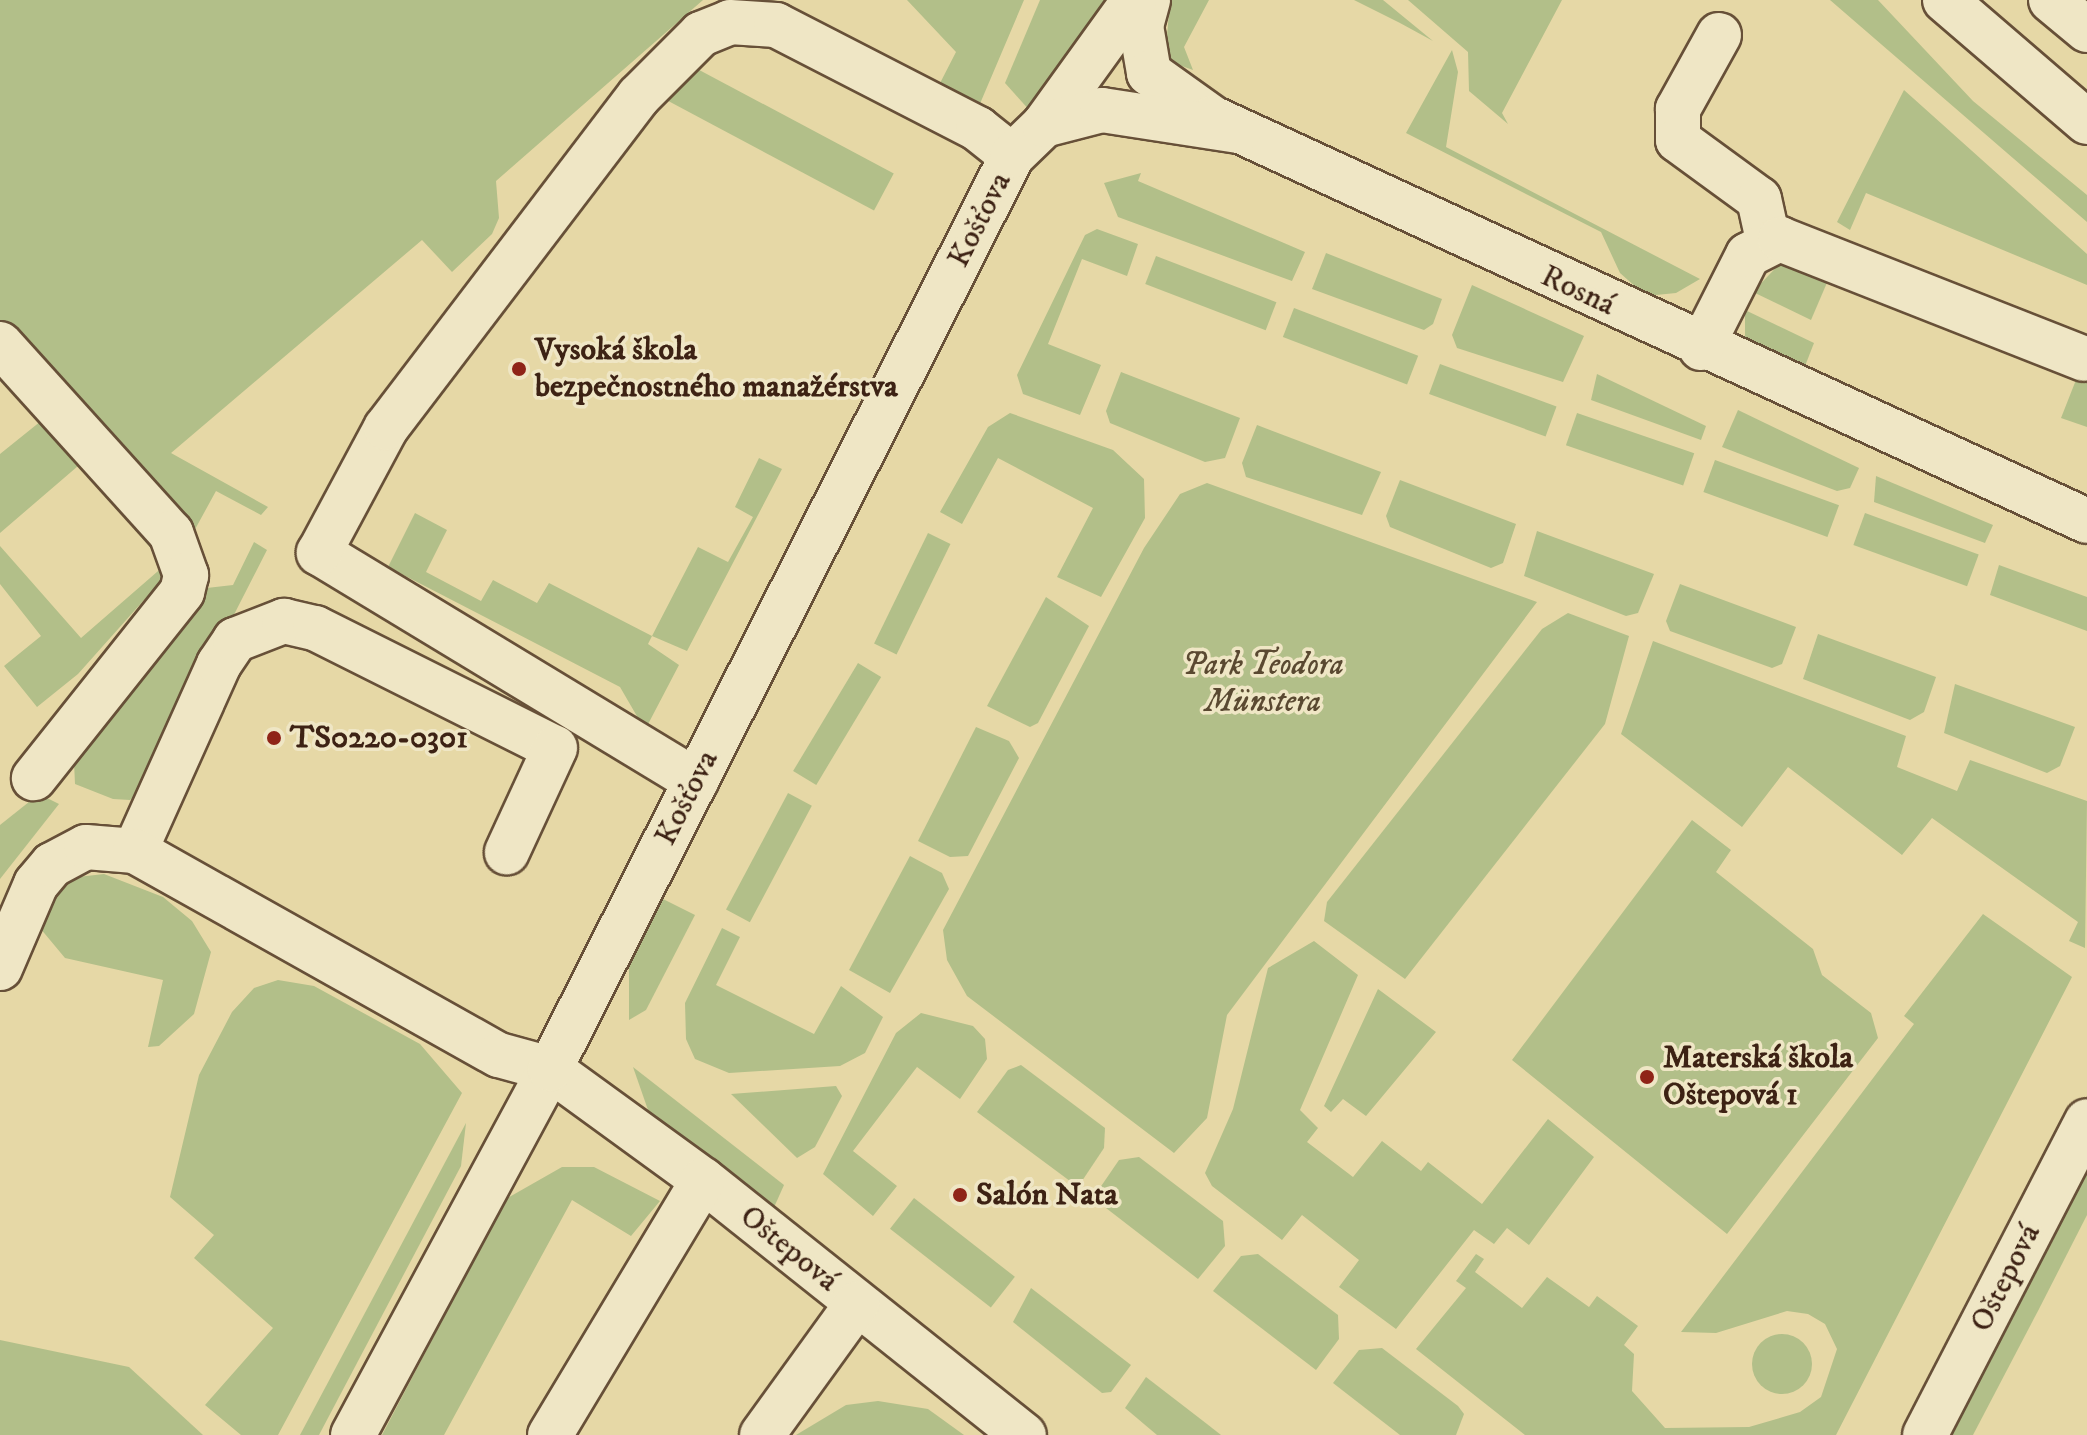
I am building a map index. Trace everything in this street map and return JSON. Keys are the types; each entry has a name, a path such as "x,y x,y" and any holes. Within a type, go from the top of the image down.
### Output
{"street":[{"name":"Košťova","path":"353,1435 550,1069 1012,156 1044,125 1134,0"},
{"name":"Rosná","path":"1148,0 1141,26 1149,73 1238,131 1701,348 2087,521"},
{"path":"1945,0 2087,122"},
{"path":"2051,0 2087,30"},
{"path":"696,781 319,553 386,428 639,96 701,34 730,22 776,25 978,129 1012,156"},
{"path":"1719,35 1678,109 1678,140 1759,199 1768,240"},
{"path":"1044,125 1077,113 1126,110 1238,131"},
{"path":"1701,348 1748,255 1768,240 1791,240 2084,359"},
{"path":"0,344 171,533 186,575 182,592 34,778"},
{"path":"135,851 219,664 235,640 284,621 315,628 555,748 507,852"},
{"path":"0,968 36,884 52,865 86,847 135,851 499,1055 550,1069"},
{"name":"Oštepová","path":"550,1069 703,1180 1024,1435"},
{"name":"Oštepová","path":"1925,1435 2087,1121"},
{"path":"550,1435 703,1180"},
{"path":"762,1435 857,1304"}],"green space":[{"path":"0,0 703,0 496,181 499,218 492,234 452,272 422,240 171,453 268,507 261,515 216,491 193,533 0,321"},
{"path":"907,0 1024,0 979,106 937,89 956,52"},
{"path":"1040,0 1111,0 1031,112 1005,83"},
{"path":"1170,0 1209,0 1184,47 1193,70 1165,60"},
{"path":"1354,0 1383,0 1433,41 1400,23"},
{"path":"1408,0 1562,0 1502,113 1508,124 1469,91 1468,52"},
{"path":"1830,0 1878,0 1973,101 2087,195 2087,222"},
{"path":"1452,50 1458,72 1446,147 1700,279 1676,293 1646,296 1620,273 1601,232 1406,133"},
{"path":"688,64 894,173 874,210 668,101"},
{"path":"1904,90 2087,254 2087,285 1866,193 1850,230 1837,222"},
{"path":"1141,173 1138,181 1305,252 1292,281 1118,217 1104,183"},
{"path":"1097,229 1138,244 1127,276 1082,259 1048,344 1101,365 1080,415 1023,394 1017,375 1085,235"},
{"path":"1326,253 1442,299 1433,324 1424,330 1312,289"},
{"path":"1156,256 1276,302 1266,330 1145,284"},
{"path":"1783,260 1832,271 1811,320 1753,292"},
{"path":"1472,285 1584,336 1563,382 1457,348 1452,335"},
{"path":"1294,308 1418,356 1407,385 1283,337"},
{"path":"1745,310 1814,343 1798,384 1745,343"},
{"path":"2087,352 2087,427 2061,418"},
{"path":"1440,364 1557,406 1546,436 1429,394"},
{"path":"1121,372 1240,418 1225,458 1205,462 1110,423 1106,411"},
{"path":"1597,374 1706,426 1701,440 1591,400"},
{"path":"1738,410 1859,468 1850,488 1837,491 1722,447"},
{"path":"1010,413 1113,450 1144,479 1145,518 1101,597 1057,577 1093,508 998,458 962,524 940,512 988,427"},
{"path":"1577,413 1694,453 1683,486 1566,445"},
{"path":"46,417 110,481 100,490 78,466 0,533 0,454"},
{"path":"1257,425 1381,472 1362,515 1246,477 1242,463"},
{"path":"759,458 782,469 687,651 652,636 698,547 728,562 753,517 735,507"},
{"path":"1715,460 1839,505 1827,537 1703,492"},
{"path":"1876,476 1993,525 1985,543 1874,502"},
{"path":"1400,480 1516,524 1503,563 1491,568 1390,527 1386,516"},
{"name":"Park Teodora Münstera","path":"1207,483 1537,602 1227,1015 1207,1118 1174,1153 967,996 947,960 943,930 1144,548 1180,494"},
{"path":"129,502 169,554 168,573 78,674 37,707 4,666 41,636 0,584 0,546 81,638 165,565 118,510"},
{"path":"415,513 447,530 426,572 481,601 493,580 537,603 549,583 652,636 648,644 679,665 645,730 620,687 388,567"},
{"path":"1865,513 1979,554 1967,586 1853,545"},
{"path":"1537,531 1654,574 1638,613 1626,616 1524,576"},
{"path":"928,533 950,544 897,655 874,644"},
{"path":"254,542 267,550 146,787 130,800 113,799 75,784 74,762 198,589 233,585"},
{"path":"1999,565 2087,597 2087,631 1990,595"},
{"path":"1680,584 1796,627 1782,664 1772,668 1670,631 1666,621"},
{"path":"1046,597 1089,626 1038,723 1030,727 987,706"},
{"path":"1568,613 1629,636 1605,724 1405,979 1324,921 1327,902 1542,629"},
{"path":"1818,634 1936,677 1924,712 1910,720 1803,679"},
{"path":"1653,641 1906,736 1897,767 1957,791 1970,760 2087,801 2085,948 2069,941 2078,922 1932,818 1902,855 1788,767 1742,827 1621,734"},
{"path":"858,663 881,677 816,785 793,771"},
{"path":"1955,684 2075,727 2060,766 2047,773 1944,733"},
{"path":"976,727 1009,741 1019,758 968,856 950,857 918,841"},
{"path":"788,793 812,806 750,922 726,910"},
{"path":"39,794 59,804 0,879 0,825"},
{"path":"1692,820 1731,850 1716,872 1813,949 1822,975 1871,1013 1878,1038 1727,1234 1512,1060"},
{"path":"910,856 942,873 949,889 890,993 849,970"},
{"path":"104,874 163,897 192,921 211,952 194,1014 159,1046 148,1047 163,980 65,958 40,928 41,905 69,878"},
{"path":"663,899 695,915 646,1010 629,1020 629,967"},
{"path":"1983,914 2072,977 1836,1435 1525,1435 1416,1349 1466,1288 1456,1281 1476,1254 1484,1259 1475,1272 1522,1308 1547,1277 1589,1307 1597,1296 1638,1326 1624,1345 1634,1354 1632,1391 1665,1428 1749,1427 1800,1412 1821,1397 1837,1349 1825,1324 1808,1314 1787,1311 1716,1333 1681,1332 1914,1024 1904,1016"},
{"path":"722,928 740,937 716,985 814,1034 841,986 883,1017 865,1053 840,1066 729,1073 695,1059 686,1039 685,1003"},
{"path":"1314,941 1358,975 1300,1110 1318,1128 1307,1142 1353,1177 1382,1141 1421,1171 1428,1162 1482,1204 1548,1119 1594,1157 1529,1245 1507,1228 1494,1244 1474,1230 1396,1329 1339,1287 1359,1260 1302,1215 1282,1240 1212,1186 1205,1173 1233,1109 1268,968"},
{"path":"278,980 314,986 420,1044 462,1093 278,1435 241,1435 205,1405 273,1328 194,1258 214,1235 170,1197 199,1075 232,1012 254,988"},
{"path":"1378,989 1436,1032 1366,1116 1343,1099 1331,1112 1324,1106"},
{"path":"921,1013 973,1026 985,1039 987,1059 960,1099 917,1067 853,1151 897,1186 873,1216 823,1174 896,1033"},
{"path":"1021,1065 1105,1128 1104,1148 1078,1187 977,1112 1008,1070"},
{"path":"633,1067 784,1185 767,1223 655,1130"},
{"path":"836,1086 842,1096 815,1147 797,1158 731,1094"},
{"path":"466,1123 461,1166 319,1435 300,1435"},
{"path":"1139,1157 1223,1221 1225,1246 1198,1279 1093,1198 1119,1160"},
{"path":"2087,1164 2087,1215 2039,1309 1973,1435 1948,1435"},
{"path":"562,1167 594,1167 660,1201 631,1236 572,1200 444,1435 382,1435 506,1199"},
{"path":"914,1198 1015,1277 991,1308 890,1229"},
{"path":"1258,1254 1338,1315 1339,1339 1316,1370 1213,1291 1241,1256"},
{"path":"1031,1288 1131,1365 1111,1392 1102,1393 1013,1322"},
{"path":"1782,1334 1794,1336 1803,1343 1810,1352 1810,1376 1803,1385 1794,1392 1782,1394 1770,1392 1761,1385 1754,1376 1752,1364 1754,1352 1761,1343 1770,1336"},
{"path":"0,1340 129,1367 203,1435 0,1435"},
{"path":"1382,1348 1458,1406 1464,1414 1456,1435 1400,1435 1333,1383 1359,1350"},
{"path":"1146,1377 1221,1435 1157,1435 1125,1408"},
{"path":"878,1401 928,1409 964,1435 796,1435 846,1405"}],"place":[{"name":"Vysoká škola bezpečnostného manažérstva","path":"519,369"},
{"name":"TS0220-0301","path":"274,738"},
{"name":"Materská škola Oštepová 1","path":"1647,1077"},
{"name":"Salón Nata","path":"960,1195"}]}
